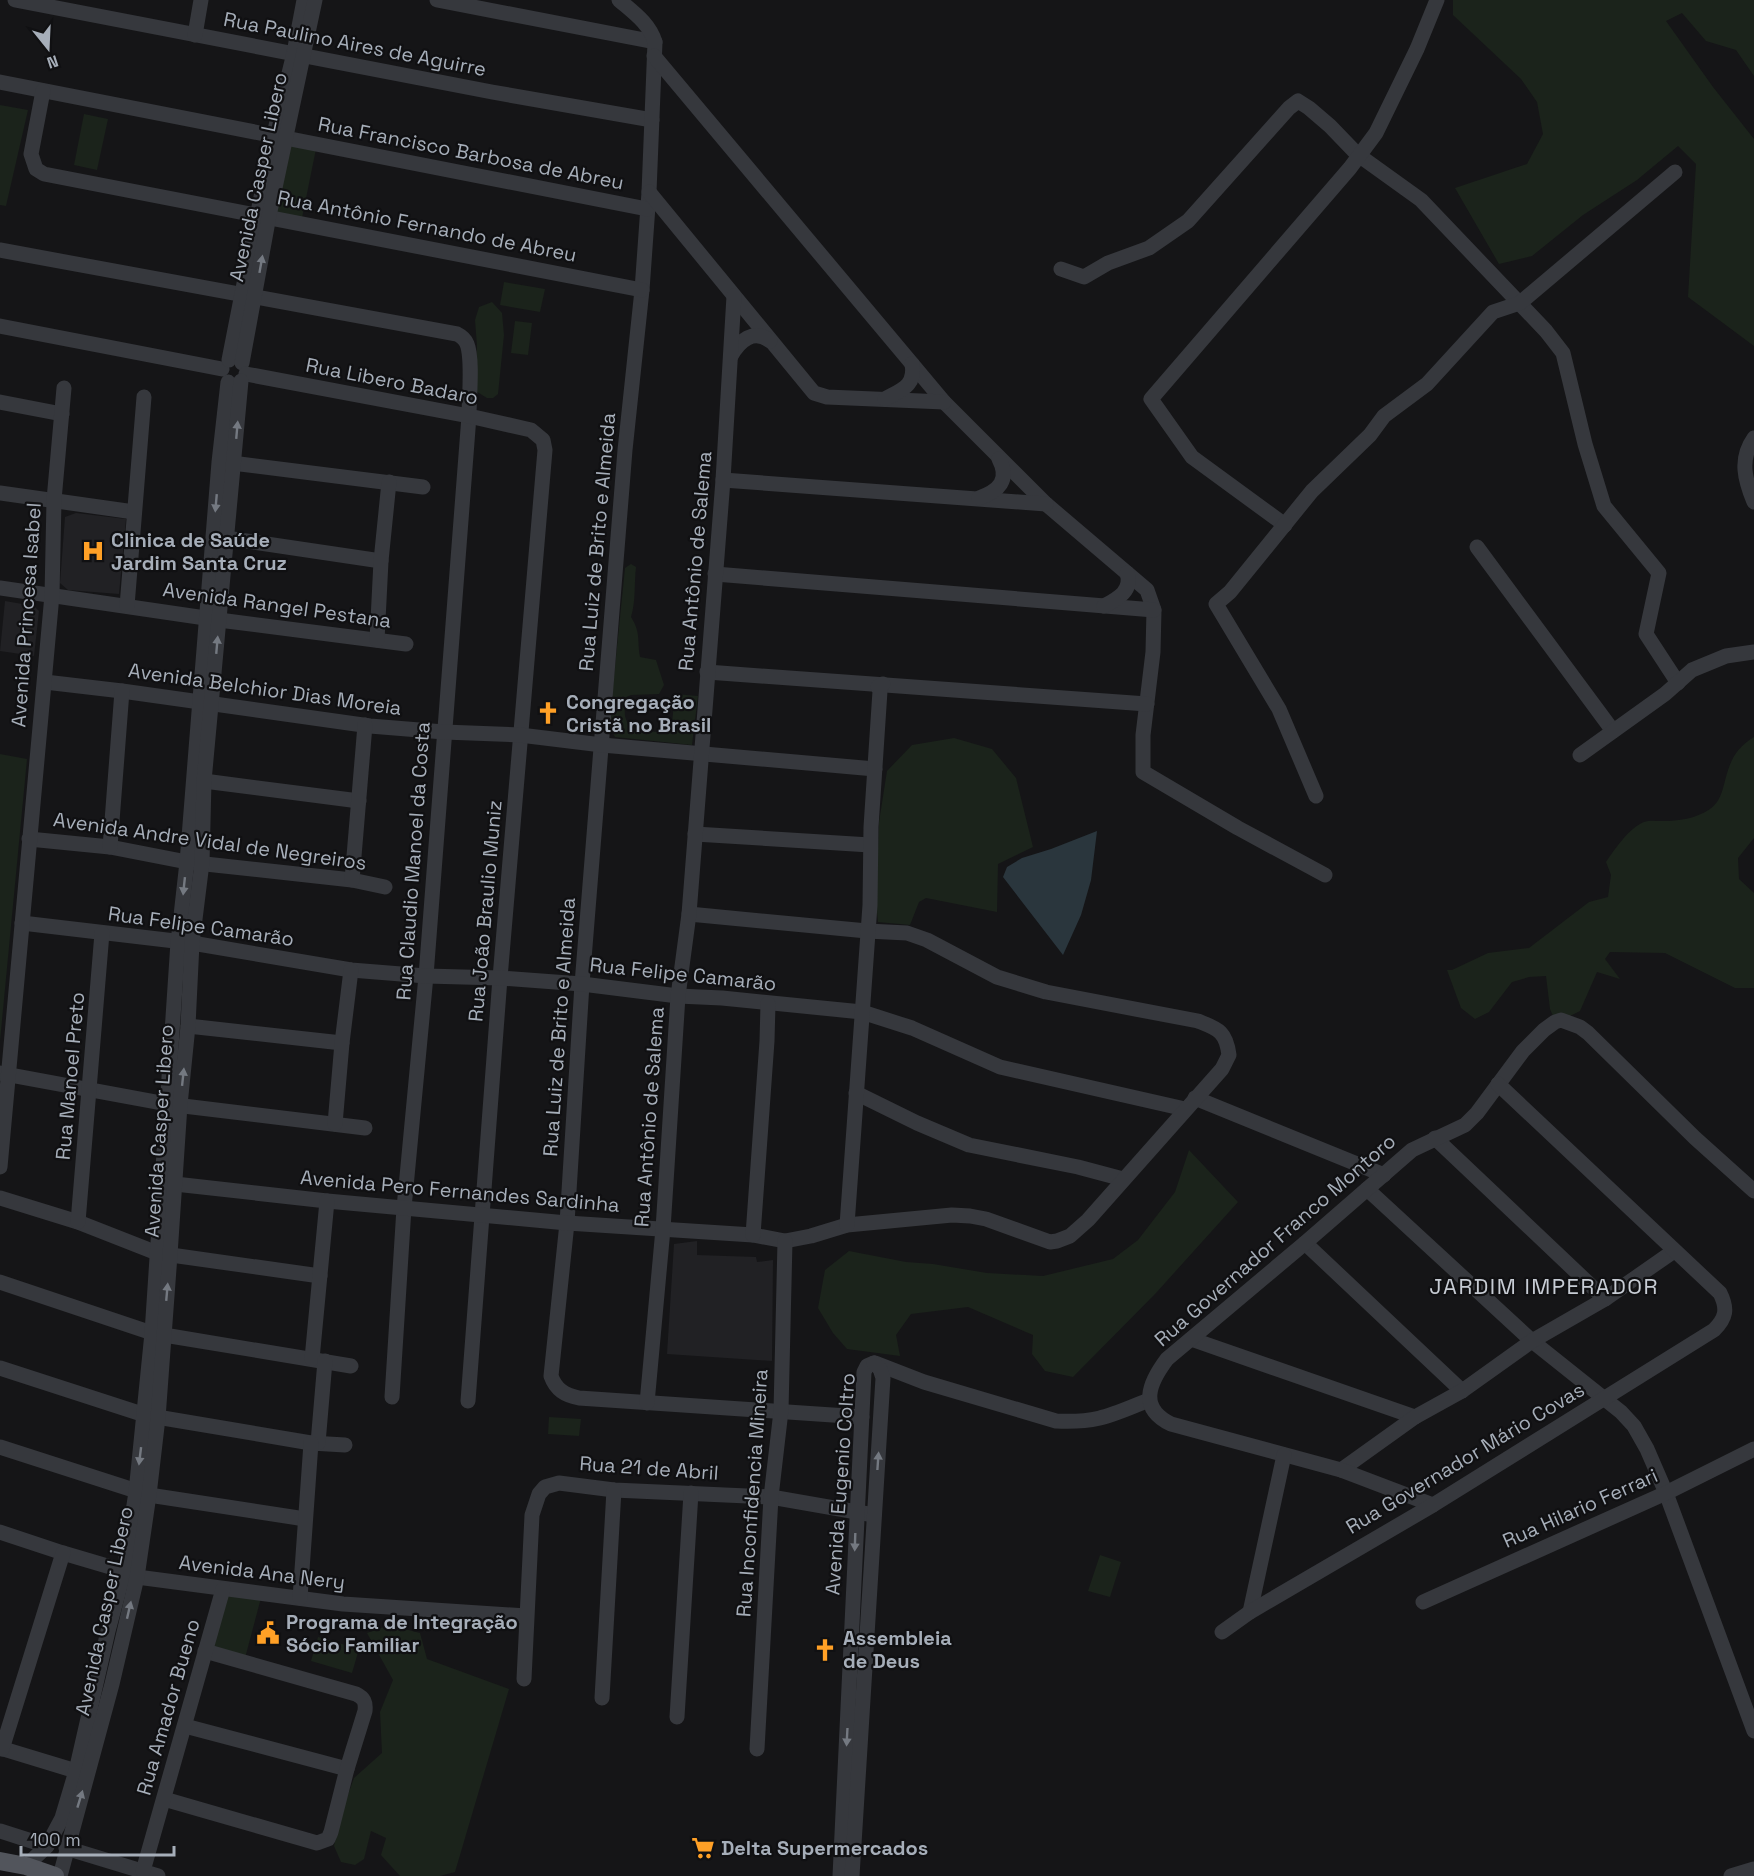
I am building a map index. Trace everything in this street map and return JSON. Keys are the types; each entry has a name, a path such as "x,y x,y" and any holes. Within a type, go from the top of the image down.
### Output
{"main road":[{"path":"0,1862 20,1871 55,1876"}],"street":[{"name":"Rua Paulino Aires de Aguirre","path":"15,0 652,120"},
{"path":"98,16 101,0"},
{"path":"195,34 201,0"},
{"name":"Avenida Casper Libero","path":"299,54 304,0"},
{"name":"Avenida Casper Libero","path":"195,863 205,703 235,371 264,216 299,54 315,0"},
{"path":"437,0 655,49"},
{"path":"619,0 643,20 652,32 655,49 944,402 1046,504 1146,590 1154,610 1153,652 1143,735 1143,772 1325,876"},
{"path":"1285,525 1192,458 1151,399 1359,156 1376,132 1417,49 1437,0"},
{"name":"Rua Luiz de Brito e Almeida","path":"647,1403 579,1398 568,1395 557,1388 551,1376 567,1223 582,984 625,450 642,290 655,49"},
{"name":"Rua Francisco Barbosa de Abreu","path":"0,82 647,209"},
{"name":"Rua Antônio Fernando de Abreu","path":"43,91 31,154 36,169 44,174 642,290"},
{"path":"1061,269 1084,277 1108,263 1149,248 1188,221 1288,108 1298,101 1330,126 1359,156 1421,200 1546,331 1563,353 1585,444 1604,506 1659,573 1646,634 1678,682"},
{"path":"1316,796 1279,709 1216,604 1230,592 1312,491 1370,435 1384,416 1427,384 1493,312 1520,303 1675,172"},
{"path":"649,192 814,393 827,397 944,402"},
{"path":"0,250 248,296"},
{"name":"Rua Claudio Manoel da Costa","path":"248,296 457,334 463,338 469,355 469,416 426,976 404,1208 392,1397"},
{"name":"Rua Antônio de Salema","path":"647,1403 663,1229 678,996 689,914 723,480 734,296"},
{"name":"Rua Libero Badaro","path":"0,326 469,416 531,430"},
{"path":"730,357 736,346 747,337 761,335 771,340"},
{"path":"885,399 912,381 914,373 912,364"},
{"name":"Avenida Princesa Isabel","path":"0,1167 5,1075 45,682 52,595 54,500 64,388"},
{"path":"127,606 144,397"},
{"path":"0,402 62,414"},
{"name":"Rua João Braulio Muniz","path":"468,1401 500,978 545,450 543,440 531,430"},
{"path":"1754,438 1745,456 1744,466 1754,502"},
{"path":"977,499 993,492 1004,481 1004,472 998,456"},
{"path":"227,463 423,487"},
{"name":"Avenida Casper Libero","path":"213,619 226,538 227,463"},
{"path":"723,480 1046,504"},
{"path":"377,640 381,561 389,482"},
{"path":"0,493 134,512"},
{"path":"226,538 381,561"},
{"path":"1477,546 1613,731"},
{"path":"1103,606 1124,593 1129,579 1127,573"},
{"path":"715,574 1154,610"},
{"name":"Avenida Rangel Pestana","path":"0,588 406,644"},
{"path":"1580,755 1692,670 1726,656 1754,652"},
{"path":"707,672 1147,704"},
{"name":"Avenida Belchior Dias Moreia","path":"45,682 365,725 444,732 520,735 602,745 875,769"},
{"path":"848,1225 870,905 870,845 880,691 878,687 883,684"},
{"path":"110,847 122,691"},
{"name":"Avenida Casper Libero","path":"60,1876 93,1755 130,1574 143,1494 158,1334 185,943 204,781 205,703"},
{"path":"352,880 365,725"},
{"path":"204,781 359,801"},
{"path":"695,834 870,845"},
{"name":"Avenida Andre Vidal de Negreiros","path":"29,839 110,847 195,863 352,880 385,887"},
{"path":"689,914 907,933 927,940 997,977 1046,992 1198,1021 1217,1029 1224,1036 1229,1055 1222,1069 1123,1179 1078,1167 969,1145 856,1093"},
{"name":"Rua Felipe Camarão","path":"22,923 185,943 351,969 426,976 582,984 678,996 722,998 862,1012 912,1028 1000,1067 1190,1103 1384,1175"},
{"name":"Rua Manoel Preto","path":"78,1222 102,933"},
{"name":"Avenida Casper Libero","path":"164,1254 175,1184 173,1105 188,1026 185,943"},
{"path":"335,1124 351,969"},
{"path":"753,1235 768,1004"},
{"name":"Rua Governador Franco Montoro","path":"1149,1400 1151,1385 1167,1359 1412,1150 1465,1125 1477,1113 1523,1051 1555,1022 1568,1021 1580,1027 1695,1138 1754,1191"},
{"path":"188,1026 342,1043"},
{"path":"5,1075 173,1105 365,1128"},
{"path":"1341,1470 1415,1417 1462,1391 1532,1341 1605,1299 1674,1251 1498,1084"},
{"path":"1435,1138 1605,1299"},
{"name":"Avenida Pero Fernandes Sardinha","path":"175,1184 327,1201 567,1223 753,1235 785,1241 848,1225 970,1215 1050,1242 1070,1236 1080,1228 1123,1179"},
{"path":"1366,1189 1532,1341 1621,1412 1634,1426 1647,1449 1666,1493 1754,1731"},
{"path":"0,1198 78,1222 164,1254 320,1276"},
{"path":"300,1598 305,1519 315,1443 320,1276 327,1201"},
{"name":"Rua Inconfidencia Mineira","path":"757,1749 771,1497 781,1411 785,1241"},
{"path":"1305,1243 1462,1391"},
{"name":"Rua Governador Mário Covas","path":"1222,1632 1250,1612 1433,1505 1722,1323 1726,1314 1720,1293 1674,1251"},
{"path":"0,1282 158,1334 351,1366"},
{"path":"1191,1339 1415,1417"},
{"path":"874,1363 924,1382 1056,1421 1078,1422 1102,1419 1149,1400 1151,1408 1159,1418 1171,1424 1341,1470 1433,1505"},
{"name":"Avenida Eugenio Coltro","path":"840,1876 848,1835 857,1677 874,1515 883,1378 880,1369 874,1363 867,1366 864,1372 856,1511 857,1677"},
{"path":"0,1368 151,1416 315,1443 345,1445"},
{"path":"647,1403 862,1417"},
{"path":"0,1447 143,1494 305,1519"},
{"name":"Rua Hilario Ferrari","path":"1423,1602 1666,1493 1754,1449"},
{"path":"1250,1612 1284,1455"},
{"name":"Rua 21 de Abril","path":"526,1616 532,1515 535,1501 545,1487 553,1484 567,1483 615,1490 771,1497 874,1515"},
{"path":"602,1698 615,1490"},
{"path":"677,1717 691,1493"},
{"name":"Avenida Ana Nery","path":"0,1532 130,1574 222,1589 343,1604 526,1616"},
{"path":"63,1553 1,1748 76,1771"},
{"name":"Avenida Casper Libero","path":"20,1871 47,1846 62,1818 76,1771 108,1631 130,1574"},
{"name":"Rua Amador Bueno","path":"143,1871 222,1589"},
{"path":"524,1679 526,1616"},
{"path":"164,1799 317,1843 328,1839 365,1711 366,1704 363,1698 356,1694 205,1652"},
{"path":"185,1726 347,1769"},
{"path":"0,1831 47,1846"},
{"name":"Avenida Eugenio Coltro","path":"848,1835 852,1876"},
{"path":"66,1848 158,1876"},
{"path":"1731,1876 1754,1869"}],"shaded area":[{"path":"1453,0 1754,0 1754,76 1736,50 1706,41 1682,13 1666,21 1754,139 1754,346 1688,297 1696,164 1678,146 1637,180 1583,215 1532,256 1499,264 1455,188 1527,164 1543,134 1537,102 1521,79 1453,15"},
{"path":"0,105 28,110 6,206 0,205"},
{"path":"84,114 108,119 97,170 74,165"},
{"path":"287,139 317,144 301,223 271,217"},
{"path":"504,282 545,289 540,312 500,305"},
{"path":"492,302 502,313 504,335 498,394 493,398 487,398 474,390 477,346 475,320 479,307"},
{"path":"515,321 532,323 528,355 511,353"},
{"name":"Clinica de Saúde Jardim Santa Cruz","path":"76,513 126,519 119,594 68,590 60,583 65,517"},
{"path":"631,564 636,567 631,617 637,632 640,657 656,660 664,685 659,694 631,695 624,698 628,725 654,732 671,732 675,694 698,696 692,745 615,737 609,726 625,568"},
{"path":"5,601 34,606 39,611 34,656 0,651"},
{"path":"1754,737 1754,838 1738,858 1739,879 1754,893 1754,988 1735,988 1665,953 1610,952 1605,959 1620,979 1597,972 1580,1011 1556,1023 1550,1009 1546,976 1529,977 1512,982 1489,1012 1475,1019 1461,1008 1447,970 1452,970 1488,953 1529,948 1589,902 1608,897 1611,875 1606,862 1628,834 1646,821 1687,819 1710,809 1721,795 1735,755"},
{"path":"954,738 992,749 1016,778 1033,847 998,864 997,912 926,898 919,902 910,925 878,922 876,901 879,822 887,771 912,745"},
{"path":"0,754 27,759 0,1041"},
{"path":"1097,831 1091,880 1081,915 1063,955 1003,877 1007,867 1022,858"},
{"path":"1189,1150 1238,1202 1156,1293 1073,1377 1045,1371 1032,1354 1033,1335 968,1307 911,1314 896,1335 900,1356 847,1349 833,1333 818,1308 825,1270 849,1251 906,1262 987,1273 1043,1276 1113,1259 1138,1240 1175,1192"},
{"path":"697,1241 697,1255 756,1257 757,1262 773,1260 772,1361 667,1354 674,1244"},
{"path":"549,1417 581,1419 579,1436 548,1434"},
{"path":"1100,1555 1121,1562 1110,1597 1088,1591"},
{"path":"223,1589 262,1594 244,1662 205,1651"},
{"path":"389,1625 420,1633 427,1659 509,1689 455,1872 440,1876 400,1876 381,1855 386,1838 371,1831 364,1859 355,1865 341,1862 334,1846 342,1811 354,1778 382,1753 380,1712 393,1680 367,1633"},
{"path":"318,1637 359,1649 352,1673 311,1661"}],"place":[{"name":"Clinica de Saúde Jardim Santa Cruz","path":"93,551"},
{"name":"Congregação Cristã no Brasil","path":"548,713"},
{"name":"Programa de Integração Sócio Familiar","path":"268,1633"},
{"name":"Assembleia de Deus","path":"825,1650"},
{"name":"Delta Supermercados","path":"703,1848"}],"district":[{"name":"JARDIM IMPERADOR","path":"1544,1286"}]}
